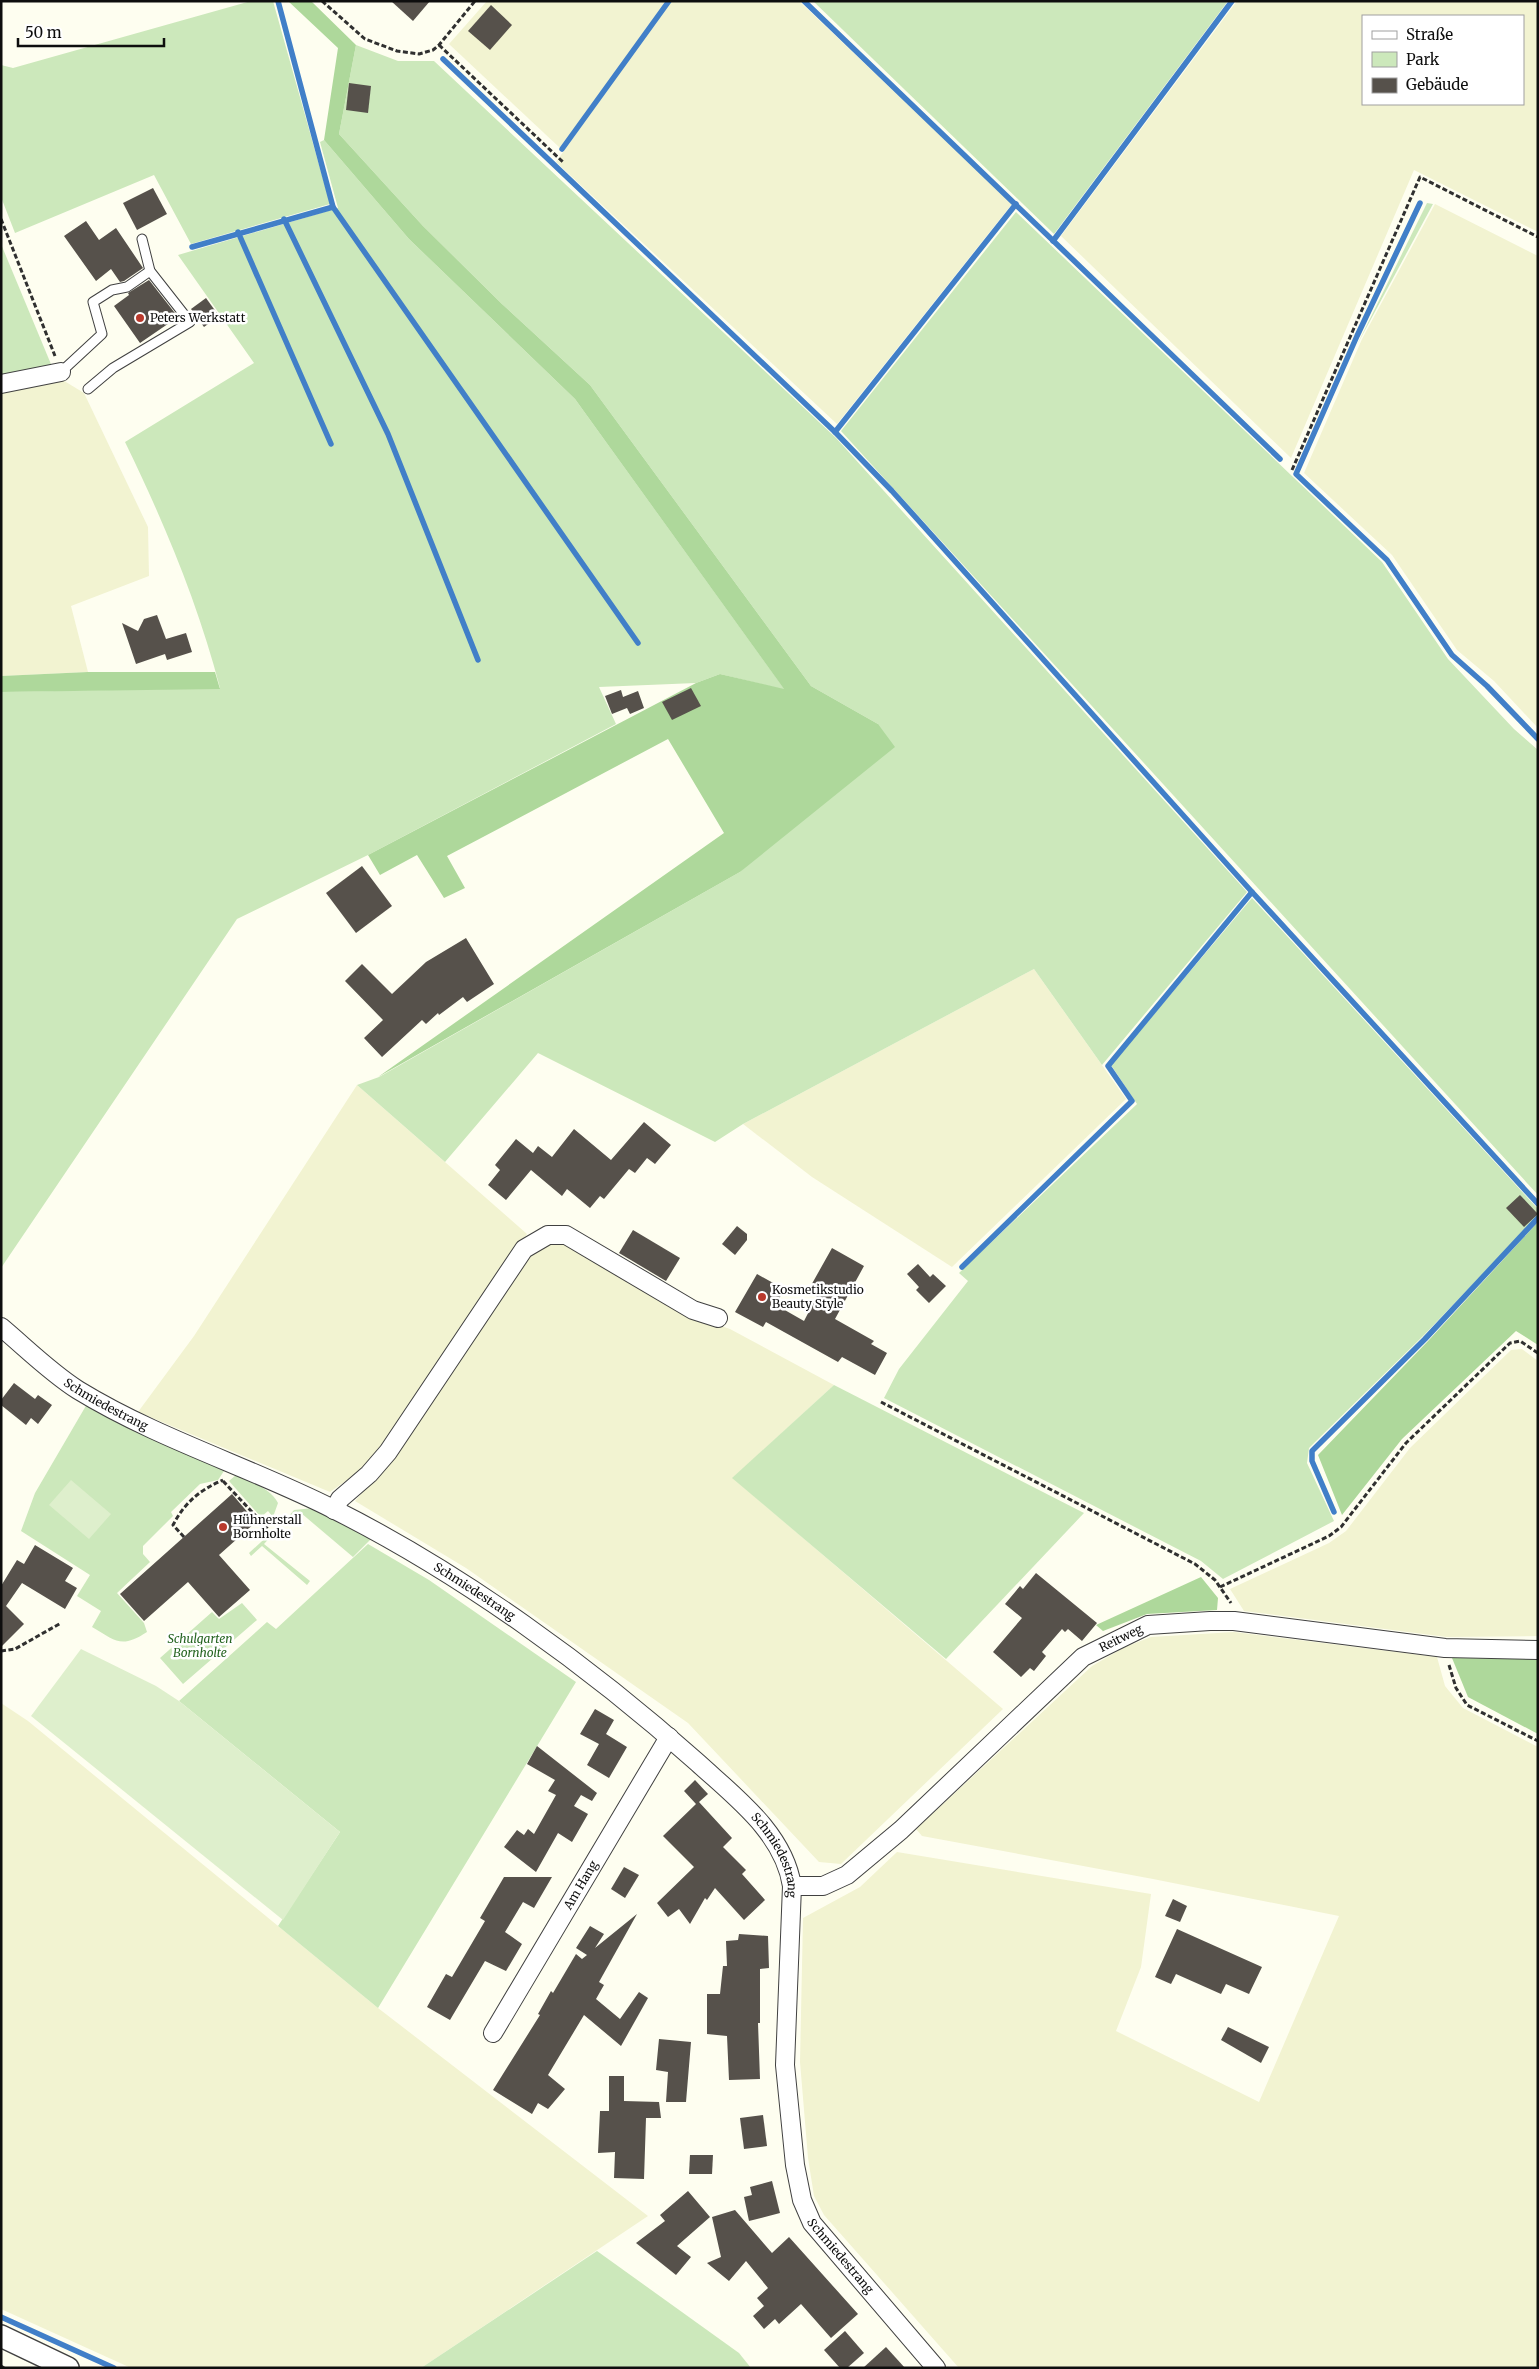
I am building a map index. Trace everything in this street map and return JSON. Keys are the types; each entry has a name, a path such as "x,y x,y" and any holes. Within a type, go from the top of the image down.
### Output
{"street":[{"path":"1,384 61,372"},
{"path":"334,1510 340,1499 370,1474 388,1452 524,1249 548,1235 566,1236 693,1310 718,1318"},
{"name":"Schmiedestrang","path":"1,1327 76,1388 123,1415 334,1510 450,1576 554,1646 669,1737 766,1829 781,1851 790,1873 792,1886 785,2065 795,2165 802,2200 812,2223 936,2368"},
{"name":"Reitweg","path":"792,1886 823,1886 848,1875 901,1830 1083,1657 1148,1626 1210,1620 1445,1648 1538,1650"},
{"name":"Am Hang","path":"493,2033 669,1737"},
{"path":"1,2336 68,2368"}],"lane":[{"path":"88,389 113,368 190,322 150,271 142,239"},
{"path":"61,372 102,334 93,302 112,290 128,287 150,271"}],"path":[{"path":"322,1 365,39 398,51 419,54 433,50 439,45 476,1"},
{"path":"439,45 564,163"},
{"path":"1292,470 1420,177 1538,237"},
{"path":"1,219 61,372"},
{"path":"1220,1587 1329,1536 1341,1527 1406,1443 1510,1343 1520,1341 1538,1353"},
{"path":"881,1402 1194,1564 1215,1580 1220,1587 1231,1604 1234,1622"},
{"path":"184,1537 173,1525 182,1508 204,1488 223,1480 236,1465"},
{"path":"223,1480 268,1529"},
{"path":"1,1651 15,1649 61,1623"},
{"path":"1445,1648 1456,1688 1467,1705 1538,1741"}],"green space":[{"path":"251,1 273,1 330,204 191,244 154,175 15,233 1,197 1,65 13,68"},
{"path":"288,1 311,1 356,45 339,134 423,226 502,304 590,385 811,686 878,724 895,747 740,872 378,1077 724,833 668,739 447,856 465,888 444,898 417,855 380,875 368,855 696,683 720,674 784,689 575,399 409,239 324,140 338,48"},
{"path":"487,1 666,1 560,148 449,44"},
{"path":"671,1 799,1 1012,204 837,424 556,162"},
{"path":"813,1 1228,1 1054,234"},
{"path":"1237,1 1538,1 1538,232 1414,170 1291,458 1061,236"},
{"path":"356,45 398,61 434,61 836,438 1247,892 1102,1065 1034,969 743,1124 715,1142 538,1053 445,1162 357,1085 379,1077 740,872 878,724 811,686 590,385 502,304 423,226 339,134"},
{"path":"324,140 409,239 575,399 785,690 720,674 696,683 599,687 616,724 368,855 237,919 1,1268 1,692 220,688 190,593 153,501 125,442 254,363 178,255 338,208 320,142"},
{"path":"1427,203 1433,204 1357,345"},
{"path":"1435,204 1538,256 1538,728 1494,681 1457,650 1392,555 1304,473 1362,339"},
{"path":"1016,212 1382,562 1448,659 1514,729 1538,750 1538,1195 841,431"},
{"path":"1,244 53,369 1,379"},
{"path":"61,379 84,393 148,527 149,576 71,606 88,672 1,676 1,392"},
{"path":"88,672 215,672 220,689 1,692 1,676"},
{"path":"1252,898 1538,1209 1538,1216 1424,1335 1309,1448 1307,1463 1334,1521 1223,1579 1201,1561 884,1398 899,1369 968,1281 959,1273 1137,1104 1111,1065"},
{"path":"1034,969 1126,1099 952,1267 812,1177 743,1124"},
{"path":"357,1085 527,1234 381,1449 364,1468 330,1492 138,1412 194,1336"},
{"path":"1538,1222 1538,1345 1516,1331 1402,1439 1342,1515 1318,1455 1429,1340"},
{"path":"553,1243 565,1243 689,1315 730,1329 834,1385 733,1478 1003,1709 841,1864 819,1862 688,1723 466,1568 355,1501 394,1456 529,1256"},
{"path":"1522,1349 1538,1361 1538,1636 1447,1637 1244,1611 1230,1589 1329,1543 1346,1531 1410,1448 1511,1350"},
{"path":"834,1385 1084,1513 946,1659 732,1478"},
{"path":"87,1404 124,1424 224,1471 218,1480 200,1484 171,1512 173,1516 143,1546 143,1554 150,1562 117,1593 144,1623 147,1632 124,1642 113,1639 92,1627 101,1611 77,1596 90,1575 21,1531 35,1493"},
{"path":"236,1475 260,1486 275,1498 278,1503 273,1517 268,1511 261,1517 229,1481"},
{"path":"71,1480 111,1514 89,1539 49,1505"},
{"path":"313,1508 372,1538 353,1557 301,1513 288,1524 287,1518 294,1510"},
{"path":"273,1531 274,1533 264,1544 310,1581 307,1585 262,1546 251,1556 249,1553"},
{"path":"368,1544 429,1580 576,1682 378,2008 278,1926 340,1832 179,1701 267,1622 276,1629"},
{"path":"1201,1577 1218,1598 1217,1610 1147,1614 1103,1631 1096,1625"},
{"name":"Schulgarten Bornholte","path":"242,1603 257,1620 183,1684 160,1658 212,1612 219,1619"},
{"path":"1234,1632 1437,1657 1445,1686 1463,1708 1538,1747 1538,2368 959,2368 824,2215 814,2196 808,2158 800,2062 803,1918 860,1887 897,1852 1151,1894 1141,1967 1116,2031 1259,2102 1339,1916 922,1836 916,1829 1092,1666 1125,1647 1151,1637"},
{"path":"81,1649 156,1686 179,1701 340,1832 283,1920 31,1716"},
{"path":"1452,1658 1538,1659 1538,1734 1468,1697"},
{"path":"1,1703 28,1721 378,2008 648,2216 421,2368 131,2368 1,2309"},
{"path":"597,2251 739,2353 751,2368 421,2368"}],"building":[{"path":"391,1 430,1 413,21"},
{"path":"491,5 512,25 490,50 468,31"},
{"path":"349,83 371,86 368,113 346,110"},
{"path":"153,188 167,214 137,230 123,203"},
{"path":"86,221 99,240 116,228 143,268 120,282 111,269 96,281 64,236"},
{"path":"149,280 178,317 140,343 114,306 129,295 128,293"},
{"path":"206,298 219,316 204,327 191,309"},
{"path":"157,615 166,639 186,633 192,652 167,660 165,654 136,664 122,623 138,631 144,619"},
{"path":"691,688 701,706 672,720 662,702"},
{"path":"621,690 623,697 638,691 644,708 630,714 627,708 612,714 605,696"},
{"path":"362,866 392,906 356,933 326,893"},
{"path":"466,938 494,984 467,1002 463,997 439,1015 438,1013 426,1024 422,1020 382,1057 364,1038 383,1020 345,981 362,964 392,994 426,962"},
{"path":"644,1122 671,1145 655,1164 647,1158 635,1173 629,1169 604,1199 600,1196 590,1208 567,1189 562,1196 531,1170 506,1200 488,1185 500,1170 495,1165 516,1139 533,1153 538,1146 552,1157 574,1129 611,1160"},
{"path":"1520,1195 1538,1214 1524,1227 1506,1208"},
{"path":"737,1226 747,1234 747,1240 735,1255 722,1244"},
{"path":"633,1230 680,1258 666,1281 619,1253"},
{"path":"832,1248 864,1266 835,1319 874,1341 871,1344 887,1353 875,1375 842,1357 838,1362 766,1322 763,1327 735,1312 757,1274 784,1289 776,1305 804,1321 818,1294 809,1289"},
{"path":"918,1264 930,1277 933,1274 946,1286 929,1303 916,1290 919,1287 907,1274"},
{"path":"14,1383 35,1399 38,1395 52,1405 38,1424 31,1418 26,1425 1,1405 1,1400"},
{"path":"232,1494 256,1522 219,1555 250,1590 219,1617 188,1582 144,1621 120,1594"},
{"path":"35,1545 73,1568 65,1581 77,1588 65,1609 22,1583 6,1606 24,1624 1,1647 1,1586 17,1560 24,1564"},
{"path":"1036,1573 1097,1623 1082,1641 1068,1629 1065,1632 1062,1629 1042,1652 1046,1656 1034,1671 1030,1668 1021,1677 993,1652 1022,1618 1005,1604 1020,1586 1023,1589"},
{"path":"595,1709 614,1720 606,1734 627,1747 609,1778 587,1765 599,1744 580,1734"},
{"path":"537,1746 597,1793 592,1801 581,1795 574,1806 588,1814 572,1842 558,1833 536,1872 504,1847 517,1830 524,1835 528,1829 534,1834 556,1795 548,1791 555,1780 527,1764"},
{"path":"695,1780 708,1794 699,1802 732,1838 723,1847 746,1870 742,1874 765,1900 744,1920 715,1888 707,1900 705,1898 690,1924 679,1909 668,1917 657,1903 694,1867 663,1836 696,1804 684,1791"},
{"path":"624,1867 639,1875 625,1898 611,1889"},
{"path":"504,1877 552,1877 534,1908 523,1902 505,1932 522,1944 506,1971 485,1961 450,2020 427,2007 446,1974 452,1977 485,1921 480,1918"},
{"path":"1173,1899 1187,1906 1180,1922 1165,1916"},
{"path":"637,1914 599,1982 604,1985 596,1999 620,2019 639,1992 648,1998 621,2046 584,2015 548,2075 565,2089 548,2109 538,2103 532,2114 493,2090 540,2015 538,2014 551,1991 553,1993 576,1954 582,1959 587,1955 576,1948 590,1926 604,1934 595,1948"},
{"path":"1177,1929 1262,1967 1249,1994 1226,1984 1221,1994 1176,1974 1171,1984 1155,1977"},
{"path":"739,1934 768,1936 769,1968 760,1969 760,2023 758,2023 760,2079 729,2080 727,2036 707,2034 707,1994 720,1994 723,1966 727,1966 726,1941 738,1940"},
{"path":"1228,2027 1269,2047 1261,2063 1221,2040"},
{"path":"659,2039 691,2042 686,2102 666,2102 668,2072 656,2070"},
{"path":"609,2076 624,2076 624,2101 659,2102 661,2118 646,2118 644,2179 614,2178 615,2152 598,2153 600,2111 609,2111"},
{"path":"763,2115 767,2146 744,2149 740,2118"},
{"path":"690,2155 713,2155 712,2174 689,2174"},
{"path":"772,2181 780,2213 749,2221 744,2197 752,2195 750,2187"},
{"path":"688,2191 710,2217 677,2246 691,2257 676,2275 636,2243 665,2221 660,2215"},
{"path":"735,2210 772,2253 789,2237 858,2314 831,2338 801,2304 779,2324 775,2319 764,2329 753,2316 764,2306 757,2298 768,2288 746,2261 729,2281 707,2263 721,2257 712,2217"},
{"path":"845,2331 864,2353 847,2368 840,2368 824,2350"},
{"path":"886,2347 905,2368 863,2368"}],"waterway":[{"path":"278,1 333,207 638,643"},
{"path":"562,149 669,1"},
{"path":"804,1 1280,459"},
{"path":"1053,241 1232,1"},
{"path":"443,59 835,432 1016,204"},
{"path":"1420,203 1357,336 1296,474 1387,560 1452,655 1487,686 1538,739"},
{"path":"192,247 333,207"},
{"path":"284,219 388,434 478,660"},
{"path":"238,232 331,444"},
{"path":"835,432 892,491 1252,892 1538,1204"},
{"path":"962,1267 1132,1101 1108,1066 1252,892"},
{"path":"1334,1512 1312,1461 1312,1451 1425,1339 1538,1218"},
{"path":"1,2317 114,2368"}],"place":[{"name":"Peters Werkstatt","path":"140,318"},
{"name":"Kosmetikstudio Beauty Style","path":"762,1297"},
{"name":"Hühnerstall Bornholte","path":"223,1527"}]}
